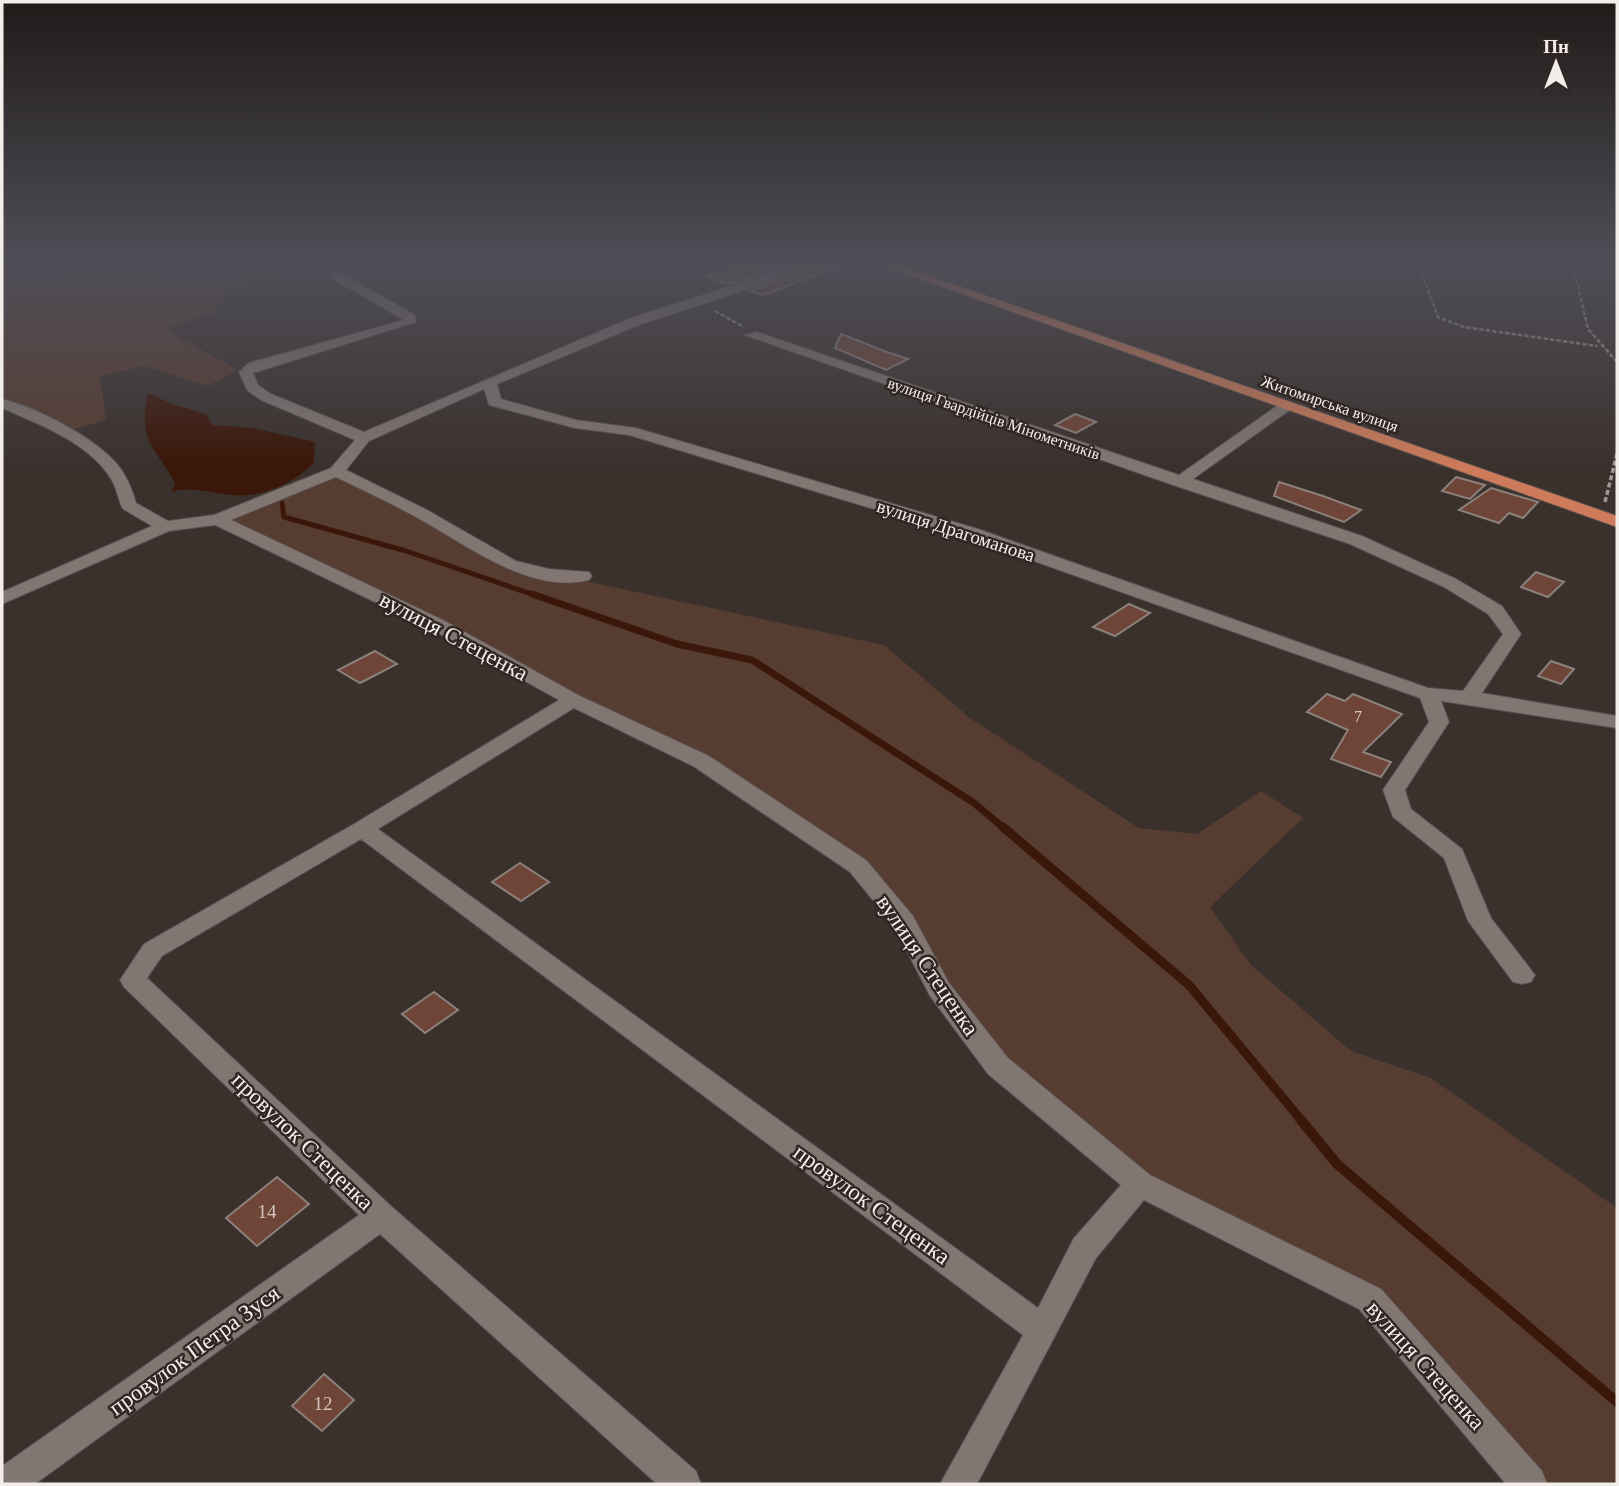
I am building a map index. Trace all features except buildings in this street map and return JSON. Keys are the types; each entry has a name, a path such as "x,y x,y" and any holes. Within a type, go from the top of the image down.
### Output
{"main road":[{"name":"Житомирська вулиця","path":"1069,329 1617,522"}],"street":[{"path":"364,439 266,397 252,387 246,372 254,366 384,329"},
{"path":"2,599 165,526 217,520 337,471 364,439 616,329"},
{"name":"вулиця Гвардійців Мінометників","path":"752,335 1356,540 1450,583 1495,610 1513,634 1469,697"},
{"name":"вулиця Драгоманова","path":"490,383 494,402 575,424 631,431 972,533 1428,694 1469,697 1617,722"},
{"path":"2,403 80,443 105,461 120,480 129,506 165,526"},
{"path":"1179,482 1286,406"},
{"path":"337,471 421,513 510,565 583,576"},
{"name":"вулиця Стеценка","path":"217,520 438,625 573,700 701,761 858,866 904,922 939,989 998,1066 1140,1184 1370,1299 1529,1484"},
{"path":"2,582 20,591"},
{"path":"1428,694 1439,722 1394,790 1402,812 1454,855 1480,921 1522,975"},
{"name":"провулок Стеценка","path":"573,700 362,829 153,950 133,980 381,1216 683,1484"},
{"name":"провулок Стеценка","path":"362,829 1043,1331"},
{"path":"958,1484 1043,1331 1085,1248 1140,1184"},
{"name":"провулок Петра Зуся","path":"6,1484 381,1216"}],"path":[{"path":"746,329 752,335"},
{"path":"1480,329 1597,346"},
{"path":"1587,329 1597,346 1617,362"},
{"path":"1601,516 1617,454"}],"shaded area":[{"path":"2,329 169,329 238,370 208,386 144,366 100,376 106,420 61,433 2,403"},
{"path":"148,393 172,404 206,414 212,425 253,428 315,442 314,463 287,483 266,492 231,495 194,490 172,492 175,483 146,433 145,410"},
{"path":"337,471 510,565 884,645 970,718 1139,828 1197,834 1261,791 1303,818 1210,907 1251,965 1351,1051 1431,1078 1617,1208 1617,1484 1529,1484 1370,1299 1140,1184 998,1066 858,866 701,761 217,520"}],"waterway":[{"path":"282,503 284,517 406,551 537,596"},
{"path":"532,594 677,644 752,660 974,803 1005,829"},
{"path":"1003,827 1189,985 1302,1121"},
{"path":"1300,1119 1337,1164 1617,1402"}]}
